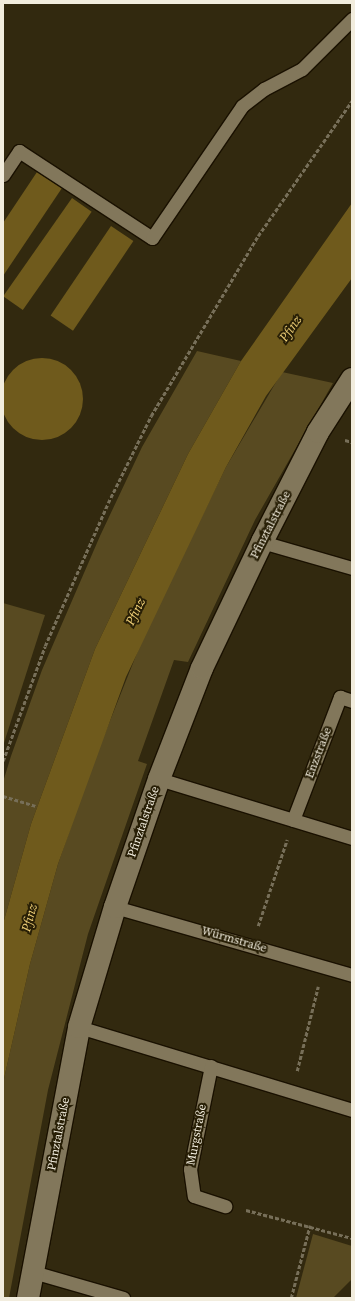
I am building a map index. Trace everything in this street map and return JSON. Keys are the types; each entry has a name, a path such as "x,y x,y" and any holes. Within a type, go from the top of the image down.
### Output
{"street":[{"name":"Pfinztalstraße","path":"28,1298 79,1027 115,907 159,779 202,668 262,542 318,432 349,388"}],"lane":[{"path":"3,175 19,151 152,238 242,106 264,89 302,69 352,19"},
{"path":"262,542 352,568"},
{"name":"Enzstraße","path":"293,820 340,697 352,701"},
{"path":"159,779 352,838"},
{"name":"Würmstraße","path":"115,907 252,945 352,975"},
{"path":"79,1027 352,1110"},
{"name":"Murgstraße","path":"211,1066 190,1169 194,1196 225,1206"},
{"path":"33,1272 123,1298"}],"path":[{"path":"3,760 45,646 108,503 151,416 258,236 352,101"},
{"path":"3,796 36,806"},
{"path":"252,945 293,820"},
{"path":"292,1092 323,967"},
{"path":"225,1206 310,1225 352,1238"},
{"path":"291,1298 310,1225"}],"shaded area":[{"path":"197,351 241,361 188,454 95,649 31,824 3,924 3,782 11,756 42,670 100,536 142,447"},
{"path":"282,372 333,383 255,520 188,662 174,660 138,761 147,764 88,934 48,1090 9,1298 3,1298 3,1083 30,964 58,864 92,766 147,628 226,467"},
{"path":"3,603 45,615 3,746"},
{"path":"313,1234 352,1246 352,1279 333,1298 296,1298"}],"water":[{"path":"39,169 64,185 3,276 3,223"},
{"path":"72,198 92,212 23,310 3,296"},
{"name":"Pfinz","path":"352,203 352,278 266,396 226,467 126,677 58,864 30,964 3,1083 3,924 31,824 95,649 188,454 241,361"},
{"path":"111,226 133,241 73,331 51,316"},
{"path":"34,358 50,358 65,365 76,376 83,391 83,407 80,415 71,428 58,437 50,440 34,440 19,433 8,422 1,407 1,391 8,376 19,365"}]}
